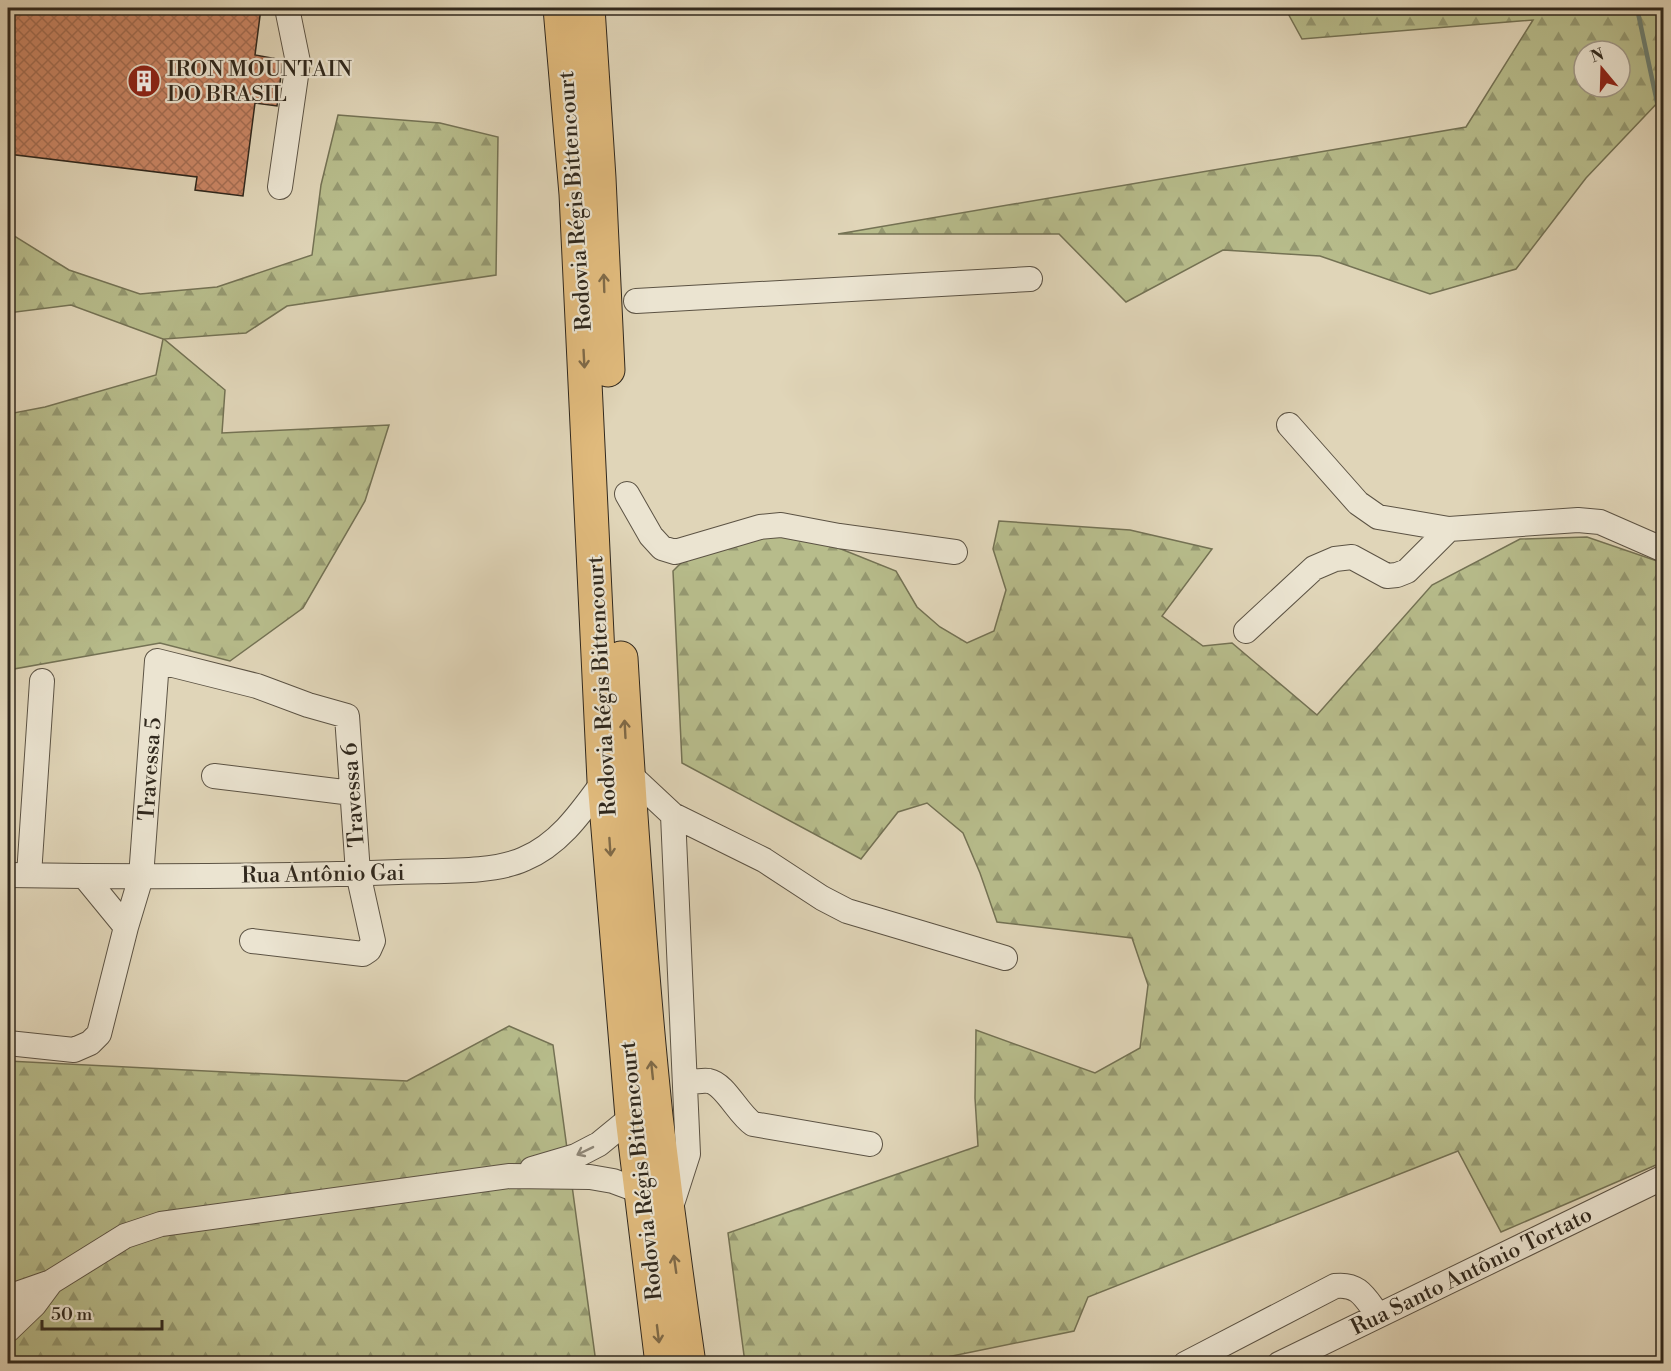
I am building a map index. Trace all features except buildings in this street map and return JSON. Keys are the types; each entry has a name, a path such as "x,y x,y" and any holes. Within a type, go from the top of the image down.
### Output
{"highway":[{"name":"Rodovia Régis Bittencourt","path":"561,8 616,777 632,1117 662,1364"},
{"name":"Rodovia Régis Bittencourt","path":"588,8 599,178 613,501 616,777 688,1364"}],"street":[{"path":"279,188 298,62 287,8"},
{"path":"636,301 1030,279"},
{"path":"1289,425 1358,503 1378,517 1449,529 1578,520 1600,522 1664,550"},
{"path":"627,494 651,536 662,548 675,552 760,527 781,525 839,536 955,552"},
{"path":"1246,631 1314,568 1335,559 1352,557 1388,576 1397,575 1407,571 1449,529"},
{"name":"Travessa 5","path":"8,1043 74,1050 90,1043 99,1034 141,878 157,661 257,686 299,702 347,716"},
{"path":"18,875 42,681"},
{"name":"Travessa 6","path":"252,941 363,954 369,950 373,941 358,873 347,716"},
{"path":"214,776 352,793"},
{"path":"616,777 673,815 764,860 822,898 847,911 1005,958"},
{"name":"Rua Antônio Gai","path":"18,875 141,878 358,873 504,865 523,860 540,851 569,826 616,777"},
{"path":"668,1215 688,1154 673,815"},
{"path":"85,877 126,927"},
{"path":"685,1083 709,1081 719,1085 744,1117 753,1124 870,1144"},
{"path":"510,1176 576,1156 598,1144 632,1117"},
{"path":"8,1297 51,1282 125,1236 161,1224 510,1176 590,1177 614,1181 640,1191"},
{"name":"Rua Santo Antônio Tortato","path":"1279,1364 1664,1177"},
{"path":"8,1330 34,1305 51,1282"},
{"path":"1185,1364 1335,1286 1344,1284 1355,1287 1378,1315"}],"green space":[{"path":"1285,8 1663,8 1663,108 1662,98 1586,178 1516,269 1430,294 1320,256 1223,250 1126,302 1059,234 838,234 1466,127 1533,20 1302,39"},
{"path":"338,115 440,123 498,137 496,275 287,306 246,333 164,339 225,390 222,433 389,425 365,501 303,608 230,661 160,643 8,670 8,414 45,407 156,375 163,339 71,305 8,313 8,232 69,270 140,294 217,287 312,255 321,185"},
{"path":"999,521 1130,530 1212,549 1162,616 1203,646 1232,643 1317,715 1432,585 1520,539 1587,537 1663,563 1663,1162 1501,1232 1458,1151 1088,1297 1074,1331 918,1363 745,1363 728,1233 978,1146 975,1098 976,1030 1095,1073 1140,1048 1148,985 1132,938 997,922 963,833 927,803 898,812 861,859 682,763 673,571 710,534 782,534 836,547 896,571 917,607 940,627 967,643 994,631 1006,590 993,549"},
{"path":"509,1026 553,1045 596,1363 8,1363 8,1061 407,1081"}],"waterway":[{"path":"1637,8 1664,135"}],"place":[{"name":"IRON MOUNTAIN DO BRASIL","path":"144,81"}]}
